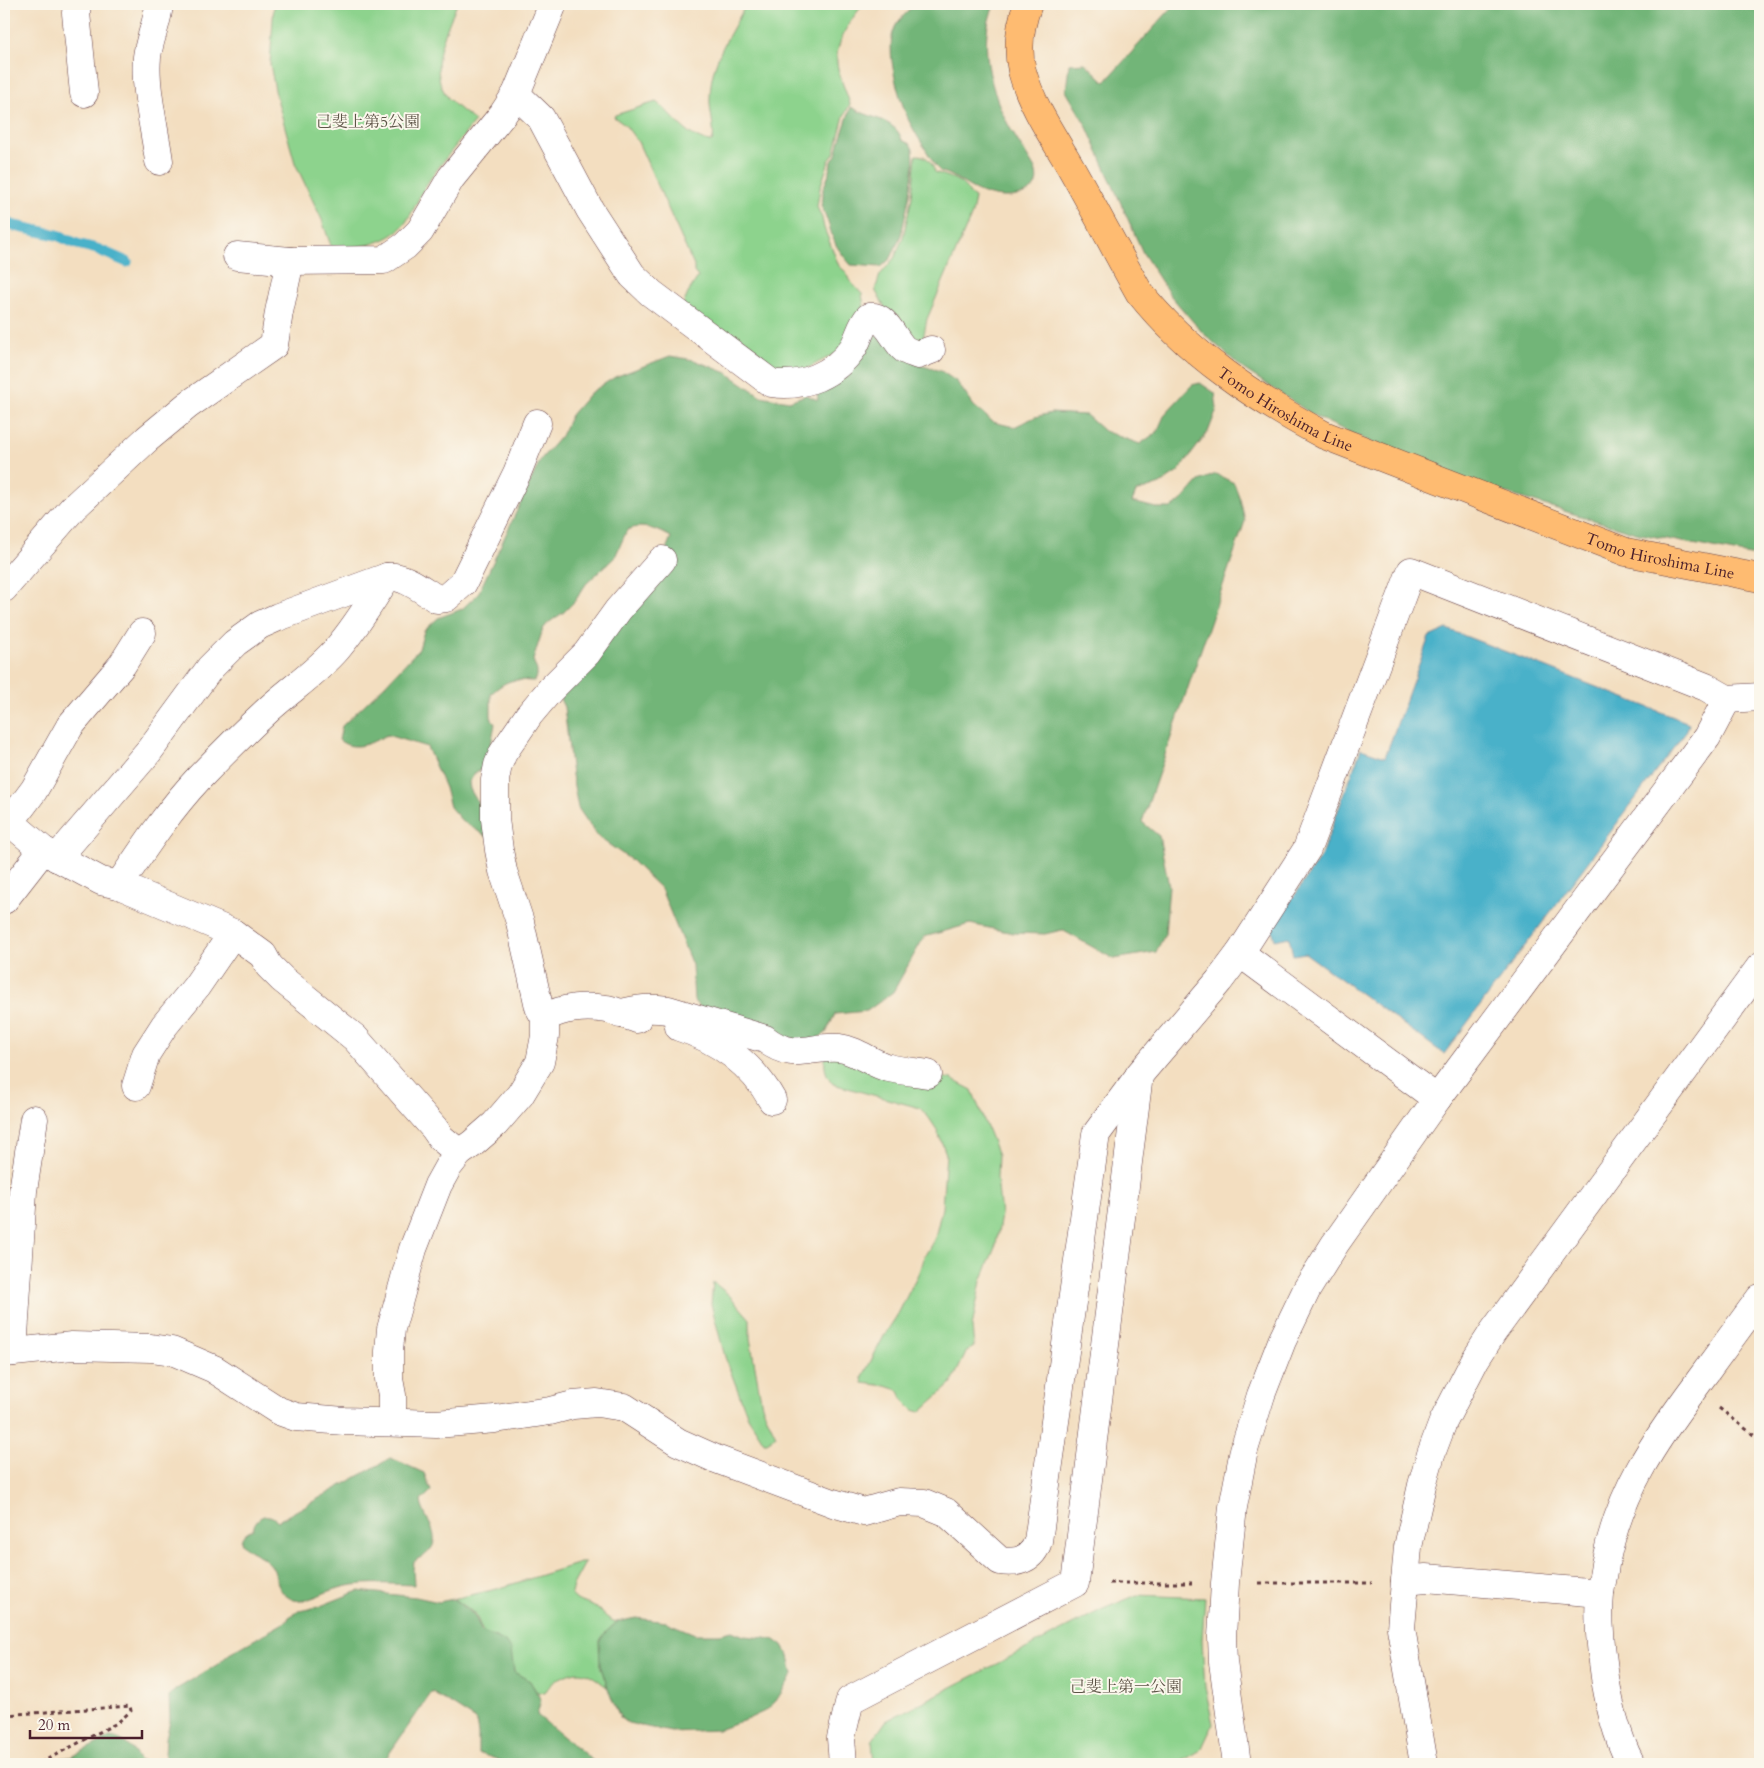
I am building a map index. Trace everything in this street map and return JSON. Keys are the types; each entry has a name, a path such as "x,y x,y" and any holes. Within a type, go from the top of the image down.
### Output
{"main road":[{"name":"Tomo Hiroshima Line","path":"1028,4 1022,19 1020,54 1022,71 1036,105 1139,292 1157,314 1196,350 1281,412 1324,436 1626,552 1760,578"}],"street":[{"path":"76,4 84,93"},
{"path":"159,4 154,33 147,54 146,72 159,161"},
{"path":"237,256 290,261 384,260 405,246 420,231 451,178 503,114 516,94 553,4"},
{"path":"516,94 541,118 590,210 632,275 651,293 772,384 782,385 809,382 830,371 853,348 869,317 876,318 887,326 908,352 918,355 932,350"},
{"path":"4,588 73,508 148,439 188,405 274,345 290,261"},
{"path":"4,900 149,751 210,668 235,643 260,625 387,578 392,577 406,580 437,599 446,598 463,583 517,473 538,423"},
{"path":"392,1422 392,1395 388,1378 391,1329 413,1250 427,1213 441,1179 459,1153 495,1124 520,1095 540,1062 545,1036 545,1018 539,1007 522,930 498,850 495,819 498,765 503,753 540,702 587,653 618,610 662,560"},
{"path":"34,1119 23,1191 8,1353 72,1346 151,1348 172,1351 214,1369 279,1411 296,1417 344,1421 436,1424 495,1419 550,1411 572,1405 597,1403 624,1407 678,1442 716,1459 833,1504 864,1512 898,1502 924,1503 946,1512 1000,1561 1010,1563 1030,1556 1035,1551 1038,1541 1096,1134 1139,1075 1219,982 1240,953 1307,849 1410,571 1706,687 1727,699 1760,697"},
{"path":"110,883 199,778 269,709 312,674 336,650 357,624 387,578"},
{"path":"142,633 122,665 70,726 34,790 7,819 50,854 110,883 233,933 263,955 269,966 282,979 355,1038 441,1138 459,1153"},
{"path":"1238,1764 1226,1686 1222,1636 1225,1583 1232,1517 1244,1450 1261,1395 1282,1341 1307,1289 1335,1244 1437,1099 1707,737 1727,699"},
{"path":"136,1086 146,1054 233,933"},
{"path":"1240,953 1437,1099"},
{"path":"1424,1764 1401,1628 1408,1547 1414,1515 1430,1454 1443,1422 1475,1360 1499,1324 1760,968"},
{"path":"545,1018 554,1012 586,1008 608,1009 635,1019 692,1031 719,1045 747,1066 764,1086 772,1100"},
{"path":"620,1014 635,1009 652,1008 668,1010 766,1039 772,1044 796,1052 836,1048 845,1049 889,1068 928,1074"},
{"path":"843,1764 841,1738 850,1700 1075,1583 1139,1075"},
{"path":"1631,1764 1618,1733 1606,1687 1600,1643 1600,1593 1616,1524 1636,1476 1652,1447 1760,1298"},
{"path":"1405,1580 1426,1578 1600,1593"}],"path":[{"path":"1716,1407 1760,1440"},
{"path":"1102,1583 1197,1583"},
{"path":"1255,1583 1375,1583"},
{"path":"4,1715 130,1706 131,1711 117,1723 38,1764"}],"green space":[{"name":"己斐上第5公園","path":"274,4 457,4 443,39 438,64 439,76 442,88 449,99 475,121 426,185 402,227 384,239 364,246 332,249 322,220 295,163 276,95 270,64"},
{"path":"746,4 864,4 845,31 837,55 838,68 850,104 844,116 834,154 829,161 820,188 817,207 839,266 846,272 849,280 862,294 865,312 848,347 787,379 683,305 698,277 694,272 694,266 638,142 626,126 614,117 615,115 656,102 693,135 709,142 713,140 710,102 711,83 722,48"},
{"path":"915,4 995,4 990,15 986,40 988,65 1001,111 1035,169 1036,182 1034,188 1028,192 1012,197 996,196 980,192 951,175 941,172 915,133 897,87 891,48 895,27"},
{"path":"1175,4 1760,4 1760,557 1636,533 1433,471 1316,417 1242,368 1202,332 1170,295 1143,253 1086,125 1066,91 1069,64 1085,63 1105,82"},
{"path":"851,107 888,123 899,133 902,140 910,144 913,149 914,164 910,194 901,235 891,258 881,267 851,265 836,245 821,206 823,189"},
{"path":"916,155 926,158 935,172 958,181 975,198 972,214 927,319 922,344 915,349 889,322 884,306 875,290 880,275 895,257 903,237 912,197"},
{"path":"873,332 919,365 941,371 957,382 974,406 993,422 1014,427 1035,417 1051,413 1086,415 1104,431 1140,444 1157,432 1165,414 1192,385 1200,383 1215,393 1217,409 1208,432 1178,472 1160,484 1136,492 1132,502 1156,508 1172,508 1199,481 1216,474 1234,483 1245,521 1142,822 1159,836 1169,886 1165,934 1156,952 1114,959 1062,930 1045,934 1013,933 970,924 924,937 893,992 867,1011 835,1014 826,1033 809,1044 705,1014 694,1001 692,965 661,889 631,860 598,837 578,808 564,707 560,699 665,552 671,537 644,527 627,530 615,557 586,584 575,601 564,612 548,623 543,629 533,660 537,671 534,681 510,681 491,694 491,717 495,724 489,766 476,772 469,782 489,838 462,821 450,807 445,788 427,747 387,735 357,746 345,744 339,740 342,726 419,649 424,631 438,618 462,609 478,594 541,459 561,436 571,415 590,393 615,377 670,356 694,360 727,373 761,396 789,401 806,395 818,400 817,393"},
{"path":"826,1053 951,1079 972,1090 998,1155 997,1178 1001,1215 996,1245 981,1281 972,1327 974,1347 967,1351 951,1384 920,1412 913,1410 905,1402 898,1390 886,1386 863,1383 862,1378 885,1334 898,1314 919,1272 923,1259 935,1238 942,1208 946,1154 937,1130 920,1108 833,1084 825,1070"},
{"path":"713,1282 729,1295 750,1319 750,1338 762,1406 776,1436 767,1442 764,1442 748,1417 725,1357 711,1304"},
{"path":"391,1458 424,1473 431,1491 421,1501 434,1539 428,1552 414,1562 414,1585 355,1585 335,1589 305,1600 293,1600 288,1597 280,1588 272,1566 265,1559 244,1546 241,1542 243,1536 253,1529 257,1521 263,1516 270,1516 278,1521"},
{"path":"585,1563 573,1585 571,1594 577,1600 592,1606 611,1620 617,1622 605,1633 600,1665 608,1688 592,1676 576,1672 556,1680 545,1693 537,1692 529,1681 514,1672 514,1667 495,1636 485,1633 472,1612 453,1599 497,1589"},
{"path":"358,1591 416,1597 439,1602 453,1599 463,1606 474,1616 481,1631 504,1641 511,1650 514,1672 530,1681 541,1700 537,1715 597,1764 511,1764 478,1753 476,1720 432,1692 382,1764 159,1764 164,1761 165,1756 166,1738 170,1721 169,1697 175,1690 218,1664 229,1654 287,1621 289,1617 299,1611 318,1607"},
{"name":"己斐上第一公園","path":"1137,1595 1205,1598 1202,1640 1205,1687 1213,1724 1201,1750 1177,1764 874,1764 872,1741 886,1721 1103,1609"},
{"path":"636,1618 666,1622 695,1634 720,1634 732,1631 744,1636 775,1640 783,1646 789,1656 793,1674 776,1701 767,1710 718,1730 671,1732 628,1723 620,1717 611,1697 600,1665 599,1642 605,1633 617,1622"},
{"path":"110,1737 128,1745 140,1761 157,1764 47,1764 61,1758 71,1757"}],"water":[{"path":"1447,629 1689,723 1687,730 1444,1054 1305,953 1293,955 1289,937 1275,940 1272,929 1321,856 1361,749 1385,757 1429,637"}],"waterway":[{"path":"4,222 57,235 127,262"}]}
